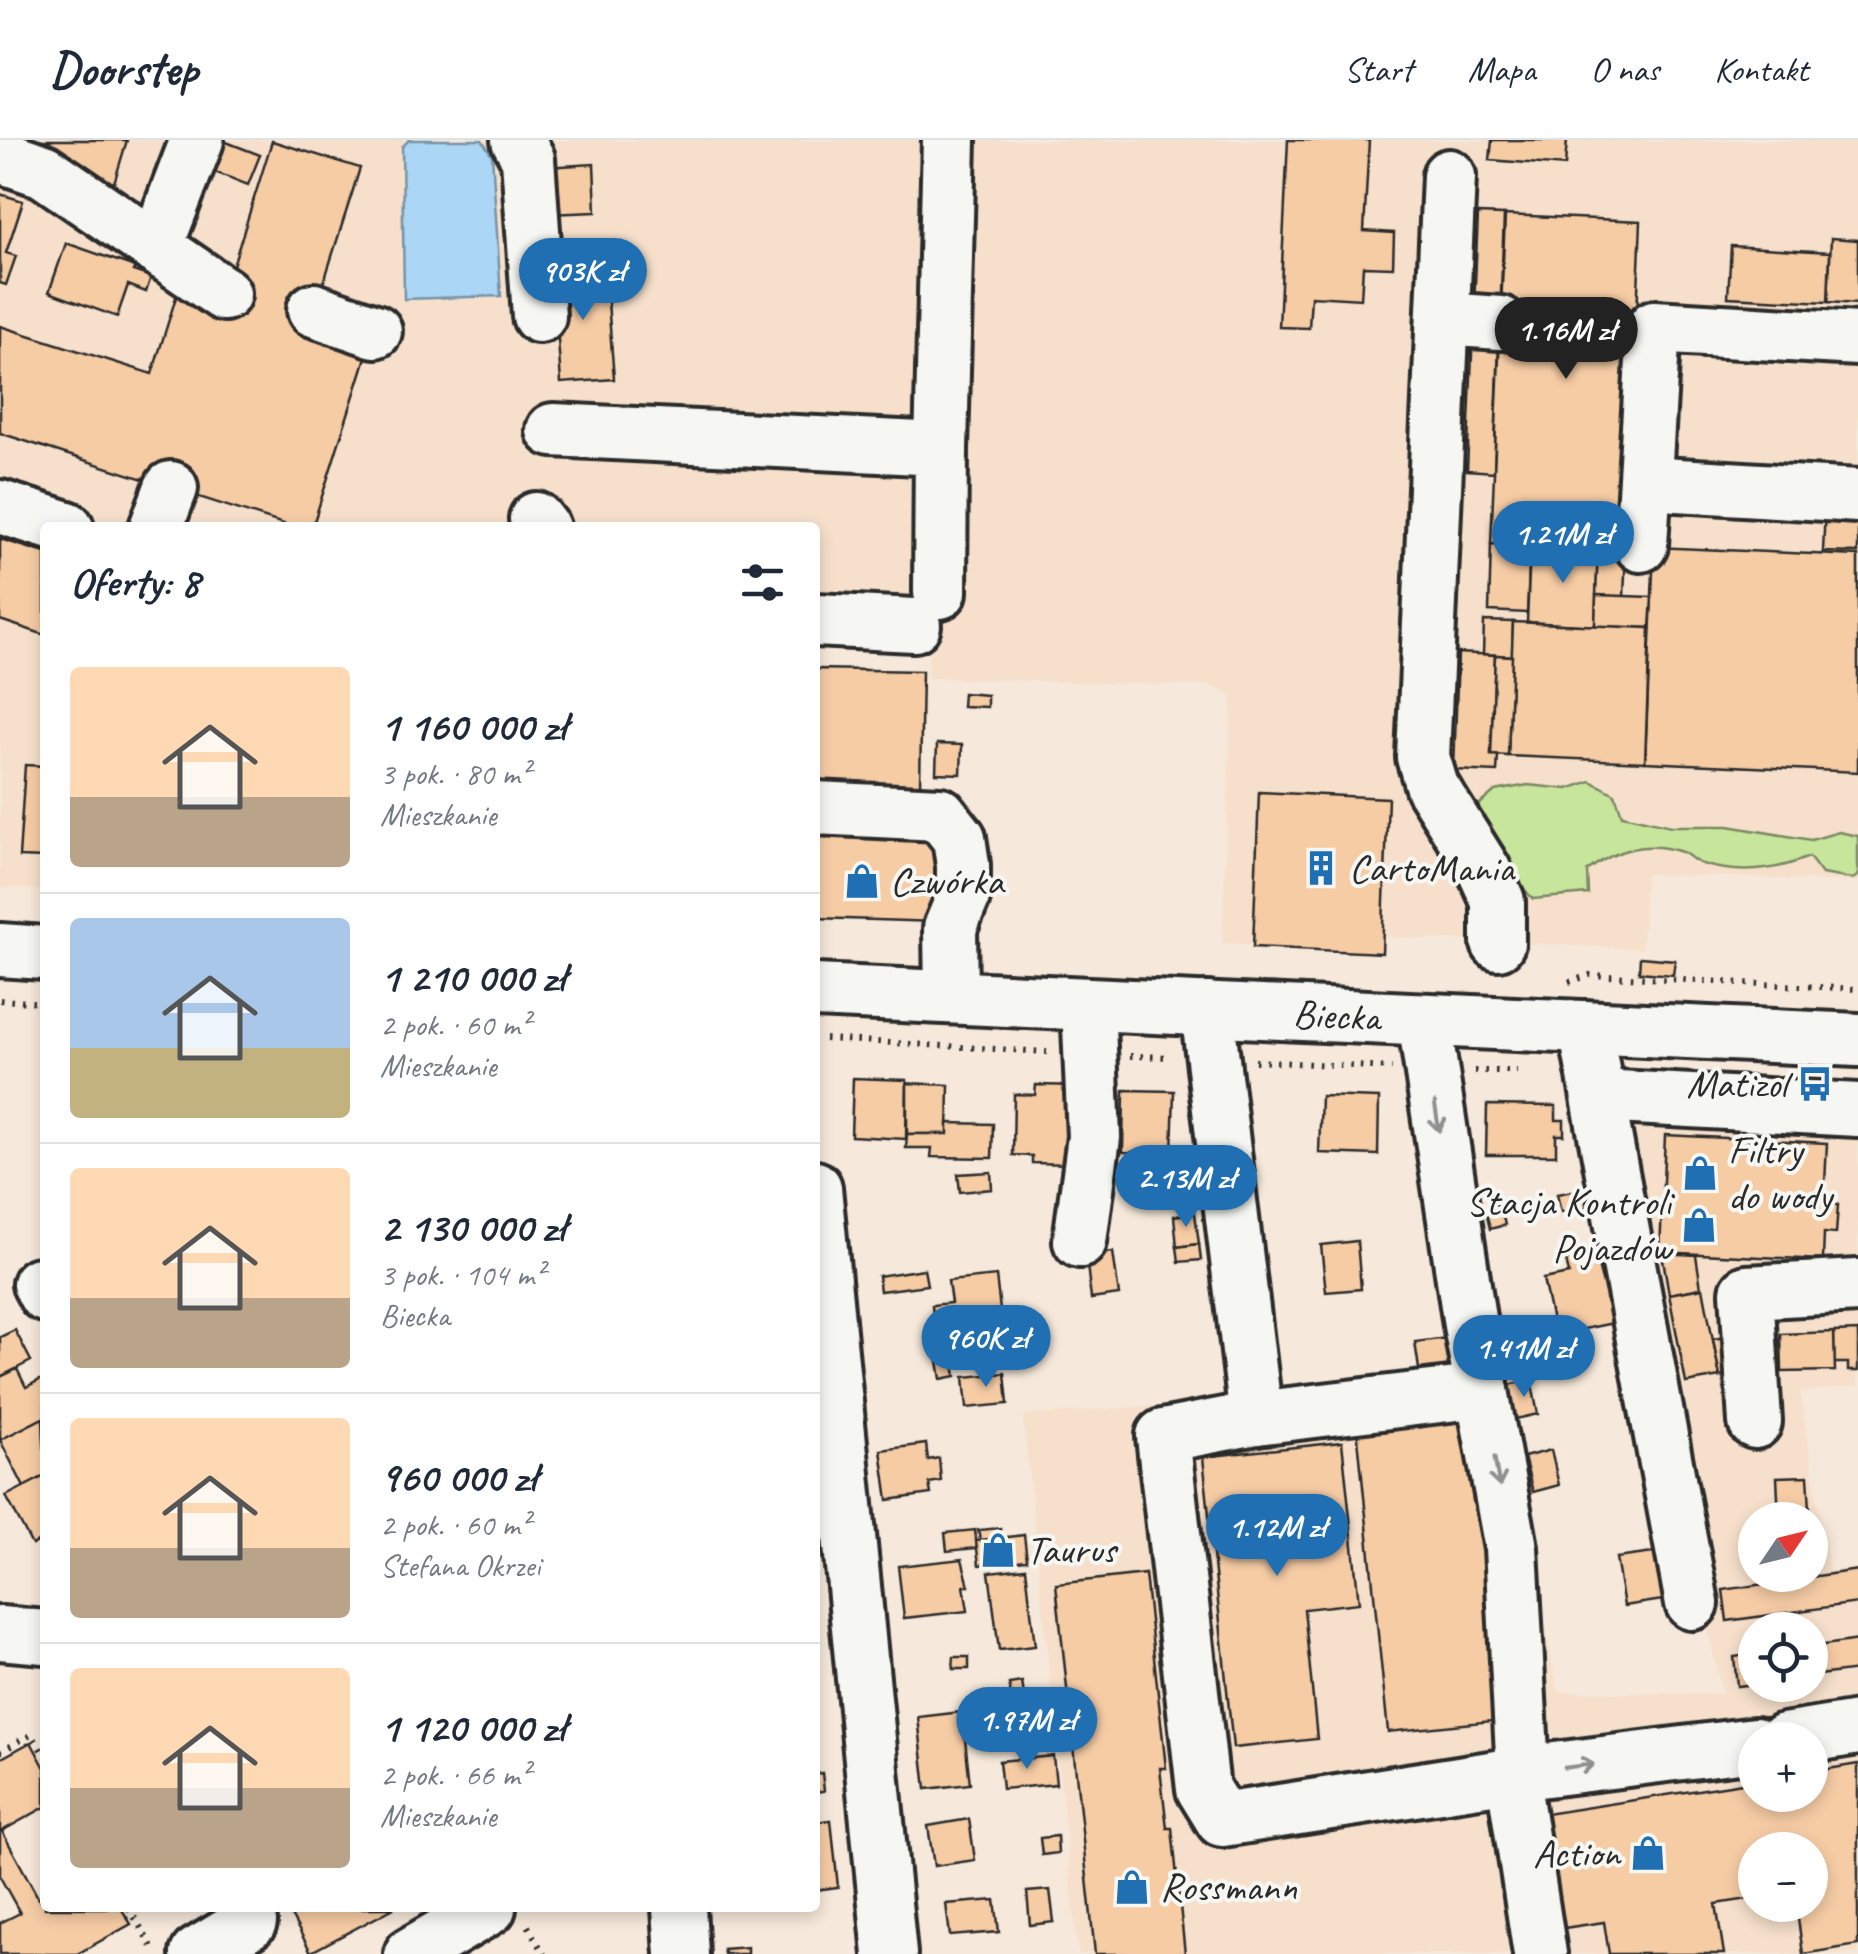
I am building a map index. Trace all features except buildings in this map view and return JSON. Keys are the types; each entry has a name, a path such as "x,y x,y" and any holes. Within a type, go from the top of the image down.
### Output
{"street":[{"path":"156,247 197,140"},
{"path":"519,140 528,159 539,316"},
{"path":"820,619 927,608 942,449 950,140"},
{"path":"0,156 44,170 224,294"},
{"path":"1449,176 1422,758 1432,787 1484,870 1498,900 1498,943"},
{"path":"314,310 374,331"},
{"path":"1442,319 1501,323"},
{"path":"1642,545 1654,327 1858,339"},
{"path":"553,430 942,449"},
{"path":"1645,483 1858,496"},
{"path":"0,506 49,522"},
{"path":"820,808 940,814 959,838 963,897 950,928 951,997"},
{"path":"0,950 40,953"},
{"name":"Biecka","path":"820,990 1858,1040"},
{"path":"1080,1241 1094,1137 1088,1004"},
{"path":"1207,1010 1256,1418"},
{"path":"1424,1020 1482,1391 1511,1548 1523,1773 1514,1791 1540,1954"},
{"path":"1585,1027 1692,1603"},
{"path":"1598,1096 1858,1110"},
{"path":"820,1236 851,1537 838,1689 890,1954"},
{"path":"1755,1422 1746,1292 1858,1286"},
{"path":"1482,1391 1256,1418 1163,1436 1203,1789 1222,1820 1523,1773 1738,1746"},
{"path":"0,1634 40,1637"},
{"path":"1828,1733 1858,1728"},
{"path":"680,1912 682,1954"},
{"path":"411,1954 508,1915"},
{"path":"197,1954 253,1928"}],"path":[{"path":"0,1000 40,1002"},
{"path":"820,1038 875,1042"},
{"path":"0,1752 32,1734 40,1748"},
{"path":"131,1912 156,1954"},
{"path":"508,1915 544,1954"}],"shaded area":[{"path":"0,140 1858,140 1858,882 1645,874 1642,949 1382,937 1381,952 1222,943 1232,695 1211,686 927,678 932,608 820,605 820,522 40,522 40,891 0,887"},
{"path":"1606,1087 1858,1100 1858,1386 1800,1392 1818,1502 1738,1502 1738,1592 1828,1592 1828,1565 1829,1571 1858,1568 1858,1954 1078,1954 1023,1416 1235,1403 1496,1358 1558,1692 1722,1694 1699,1590"}],"green space":[{"path":"1591,781 1615,794 1622,815 1671,826 1728,826 1811,840 1839,832 1858,836 1858,876 1852,879 1822,874 1809,857 1769,869 1743,871 1702,864 1669,848 1644,847 1620,852 1587,871 1588,894 1533,899 1517,881 1475,808 1495,791 1528,785 1568,789"}],"water":[{"path":"409,140 482,140 492,155 501,296 404,299 402,147"}],"place":[{"name":"CartoMania","path":"1321,868"},
{"name":"Czwórka","path":"862,881"},
{"name":"Matizol","path":"1815,1084"},
{"name":"Filtry do wody","path":"1700,1173"},
{"name":"Stacja Kontroli Pojazdów","path":"1699,1225"},
{"name":"Taurus","path":"998,1550"},
{"name":"Action","path":"1648,1853"},
{"name":"Rossmann","path":"1132,1887"}]}
